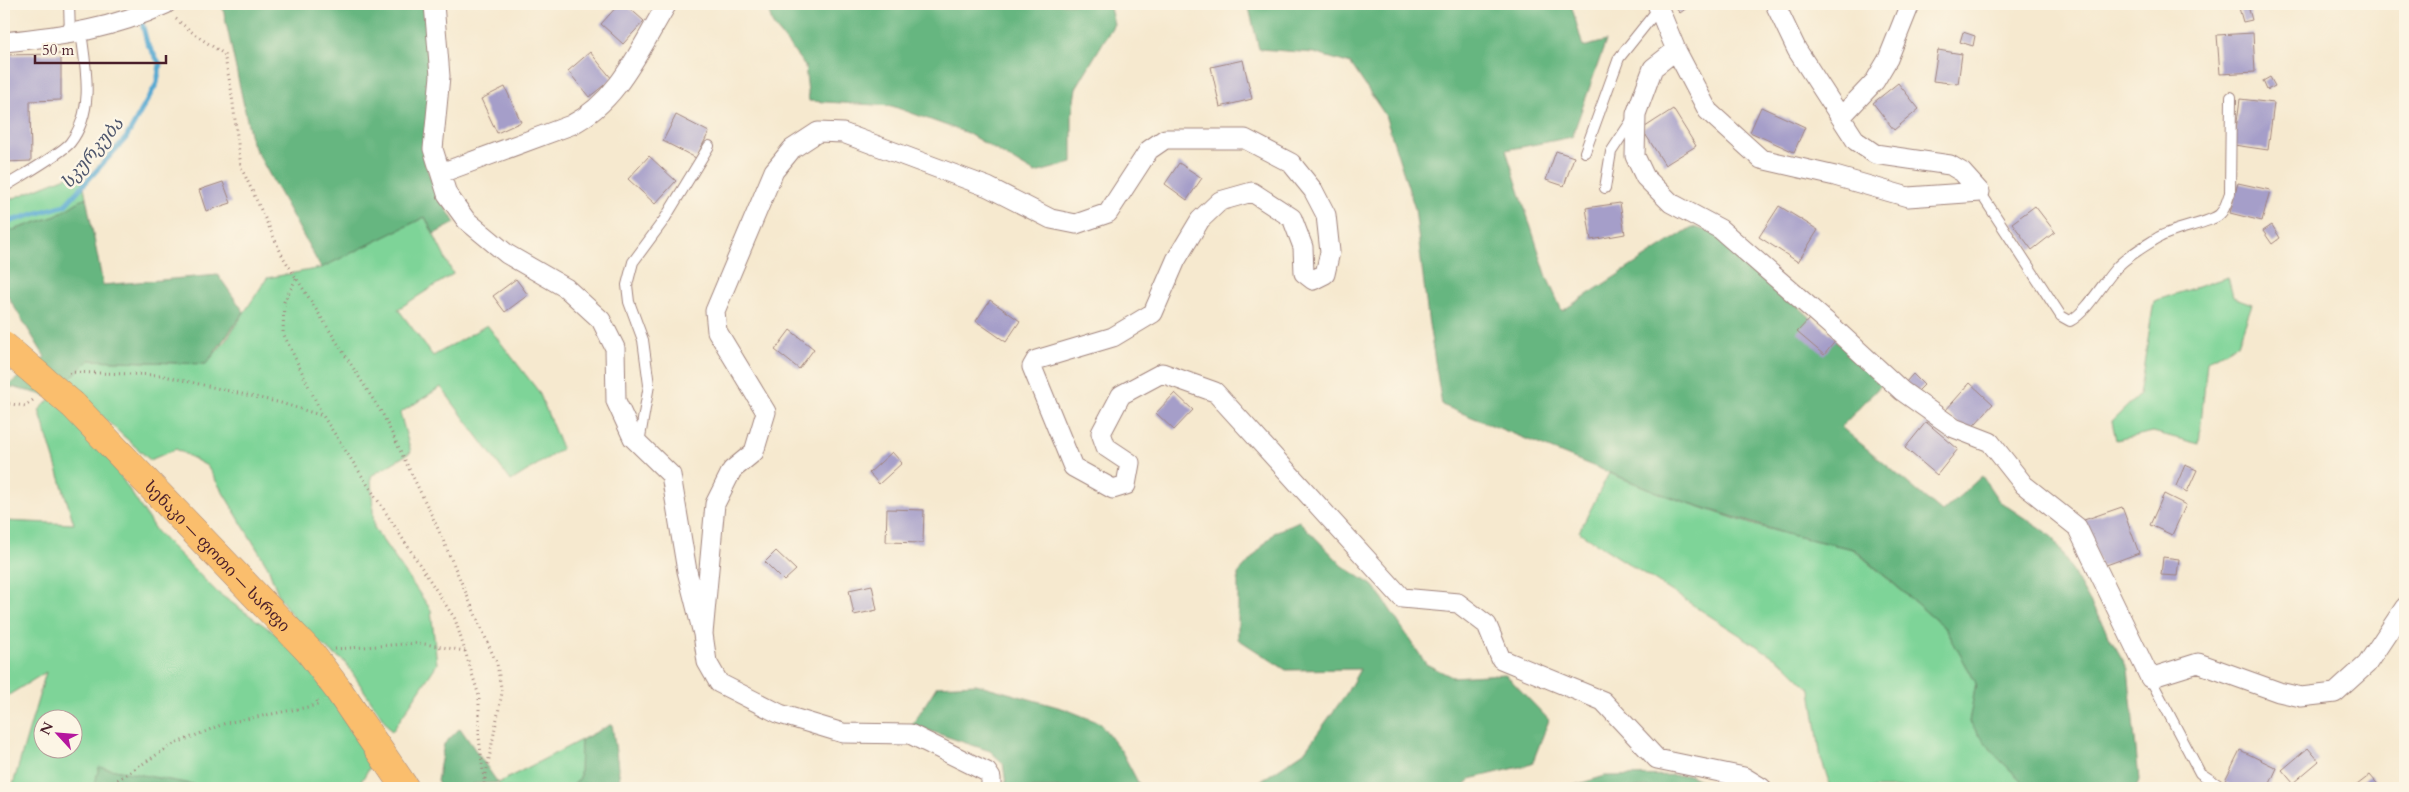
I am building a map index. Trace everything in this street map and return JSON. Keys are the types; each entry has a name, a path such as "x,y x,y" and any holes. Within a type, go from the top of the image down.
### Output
{"highway":[{"name":"სენაკი — ფოთი — სარფი","path":"4,346 73,405 309,651 337,688 405,788"}],"street":[{"path":"434,4 440,76 433,149 447,194 466,220 507,254 566,288 601,320 615,348 616,400 633,438 671,475 687,571 703,634 707,662 719,683 780,714 843,733 910,734 987,772 992,778 991,788"},
{"path":"441,173 571,125 589,116 616,90 667,4"},
{"path":"1776,4 1797,50 1856,141 1875,154 1950,165 1962,172 1980,192"},
{"path":"1841,117 1875,81 1888,59 1910,4"},
{"path":"1658,6 1676,50 1708,111 1761,159 1835,176 1908,198 1980,192"},
{"path":"4,42 107,27 158,8"},
{"path":"1676,50 1653,68 1636,114 1634,156 1645,178 1671,203 1720,229 1902,390 1954,428 1990,442 2024,485 2077,526 2150,678 2198,662 2279,692 2301,697 2335,693 2368,664 2405,607"},
{"path":"703,634 715,504 732,470 754,452 766,412 717,331 715,311 774,172 792,149 818,132 842,133 988,187 1051,219 1076,224 1108,213 1149,150 1165,139 1245,139 1291,163 1314,190 1326,215 1330,252 1325,274 1313,280 1304,273 1303,247 1292,218 1252,192 1220,200 1200,220 1176,260 1153,313 1113,337 1036,360 1032,367 1073,467 1113,488 1126,484 1130,463 1106,447 1101,433 1120,395 1162,373 1215,392 1402,598 1458,603 1487,625 1501,658 1603,701 1657,758 1744,777 1762,788"}],"lane":[{"path":"4,187 70,144 84,118 88,82 69,4"},
{"path":"1585,152 1619,58 1658,6"},
{"path":"1980,192 2061,316 2070,321 2077,317 2109,277 2131,255 2166,232 2211,220 2220,215 2230,193 2231,97"},
{"path":"1605,188 1610,152 1636,114"},
{"path":"639,443 649,385 643,340 629,302 626,285 633,262 664,220 709,146"},
{"path":"2150,678 2200,773 2223,788"}],"path":[{"path":"158,8 224,54 232,88 241,167 283,257 383,415 436,522 496,664 502,693 485,786"},
{"path":"296,279 284,302 283,333 323,416 455,619 479,696 479,737 485,786"},
{"path":"67,372 160,375 281,403 323,416"},
{"path":"4,403 25,406 39,395"},
{"path":"309,651 419,643 465,650"},
{"path":"105,788 172,744 226,723 318,705 317,696"}],"green space":[{"path":"222,4 425,4 431,83 423,158 435,190 455,223 434,234 425,217 321,268 252,143"},
{"path":"766,4 1109,4 1114,24 1076,88 1072,114 1072,163 1035,173 967,133 892,106 809,101 805,66 773,25"},
{"path":"1248,4 1571,4 1583,47 1606,41 1572,137 1506,150 1547,277 1562,311 1692,227 1717,233 1883,383 1841,427 1942,512 1982,476 1999,501 2053,537 2128,669 2139,780 2136,788 2029,788 1998,758 1969,722 1976,683 1946,629 1854,549 1790,535 1667,496 1442,405 1428,318 1415,209 1385,115 1351,64 1314,53 1259,49"},
{"path":"81,171 86,197 56,216 4,233 4,202"},
{"path":"86,197 103,285 218,275 244,312 206,364 89,360 52,397 7,386 45,357 4,290 4,233 56,216"},
{"path":"425,217 453,274 398,309 433,356 487,325 539,392 562,449 511,481 441,387 400,413 411,452 371,476 374,528 431,610 437,664 392,732 345,662 303,631 279,597 268,567 207,466 176,449 150,460 65,383 89,360 206,364 226,340 267,278 321,268"},
{"path":"2228,277 2233,297 2252,304 2238,344 2207,361 2199,444 2153,432 2116,440 2112,421 2139,395 2154,301"},
{"path":"52,397 109,458 156,531 218,593 289,643 376,757 357,788 213,788 99,768 94,788 12,788 32,720 32,760 82,760 82,710 35,710 46,672 4,698 4,521 74,524 39,410"},
{"path":"1609,473 1667,496 1754,525 1853,549 1946,629 1976,683 1969,722 1998,758 2029,788 1831,788 1821,759 1811,690 1785,664 1579,532"},
{"path":"1299,521 1343,566 1375,587 1426,664 1452,677 1505,674 1549,720 1532,764 1470,779 1462,788 1250,788 1304,752 1346,694 1360,669 1286,670 1238,639 1238,574 1275,532"},
{"path":"976,684 1065,709 1100,723 1122,752 1141,788 1004,788 1006,784 1003,763 990,751 912,725 937,686"},
{"path":"612,724 621,788 571,788 580,778 581,740"},
{"path":"460,728 498,783 473,784 473,788 441,788 437,781 444,744"},
{"path":"581,740 580,778 571,788 500,788 498,783"},
{"path":"99,767 213,788 94,788"},
{"path":"1690,775 1717,788 1565,788 1605,776"}],"building":[{"path":"619,4 628,4 627,6 644,21 623,44 601,24"},
{"path":"1672,4 1692,4 1680,13"},
{"path":"2248,6 2252,20 2243,22 2239,8"},
{"path":"1963,32 1975,36 1973,46 1960,42"},
{"path":"2253,33 2255,72 2220,74 2217,35"},
{"path":"1938,50 1962,54 1958,84 1933,81"},
{"path":"590,52 612,79 589,97 568,71"},
{"path":"61,54 61,100 30,101 31,161 4,162 4,55"},
{"path":"1243,60 1252,99 1220,107 1211,67"},
{"path":"2270,77 2275,86 2267,90 2263,81"},
{"path":"1898,83 1919,109 1894,130 1873,103"},
{"path":"505,87 521,122 497,133 481,99"},
{"path":"2240,99 2274,103 2268,150 2234,145"},
{"path":"1761,107 1805,127 1794,152 1750,132"},
{"path":"1673,109 1696,146 1665,165 1642,129"},
{"path":"676,115 709,132 696,158 663,141"},
{"path":"1556,151 1574,157 1564,186 1546,180"},
{"path":"649,156 676,181 655,204 628,179"},
{"path":"1179,163 1202,178 1187,200 1165,184"},
{"path":"223,182 231,203 206,211 199,190"},
{"path":"2238,183 2270,190 2262,221 2230,213"},
{"path":"1620,203 1625,234 1591,240 1586,208"},
{"path":"1779,206 1818,230 1798,262 1759,237"},
{"path":"2035,206 2055,232 2032,250 2012,223"},
{"path":"2272,225 2280,238 2272,244 2263,231"},
{"path":"516,279 528,295 505,312 493,296"},
{"path":"990,300 1020,321 1006,342 976,321"},
{"path":"1811,317 1837,339 1824,355 1797,332"},
{"path":"790,330 814,349 799,369 775,350"},
{"path":"1913,374 1924,385 1916,393 1905,383"},
{"path":"1970,383 1993,404 1968,432 1945,411"},
{"path":"1175,393 1193,410 1174,430 1156,413"},
{"path":"1926,422 1958,449 1937,475 1905,448"},
{"path":"892,452 902,463 879,484 869,473"},
{"path":"2185,465 2197,470 2187,492 2176,486"},
{"path":"2164,494 2186,505 2172,535 2150,525"},
{"path":"2122,507 2139,553 2101,567 2084,520"},
{"path":"887,509 924,510 923,543 886,542"},
{"path":"776,551 796,570 784,581 765,562"},
{"path":"2163,557 2179,559 2177,576 2161,575"},
{"path":"872,585 877,610 854,615 849,590"},
{"path":"2308,748 2319,761 2293,783 2282,770"},
{"path":"2240,750 2277,768 2268,788 2238,788 2224,782"},
{"path":"2370,775 2381,788 2353,788"}],"waterway":[{"name":"სკურკუბა","path":"4,223 65,205 126,138 157,83 160,64 147,43 141,19"}]}
